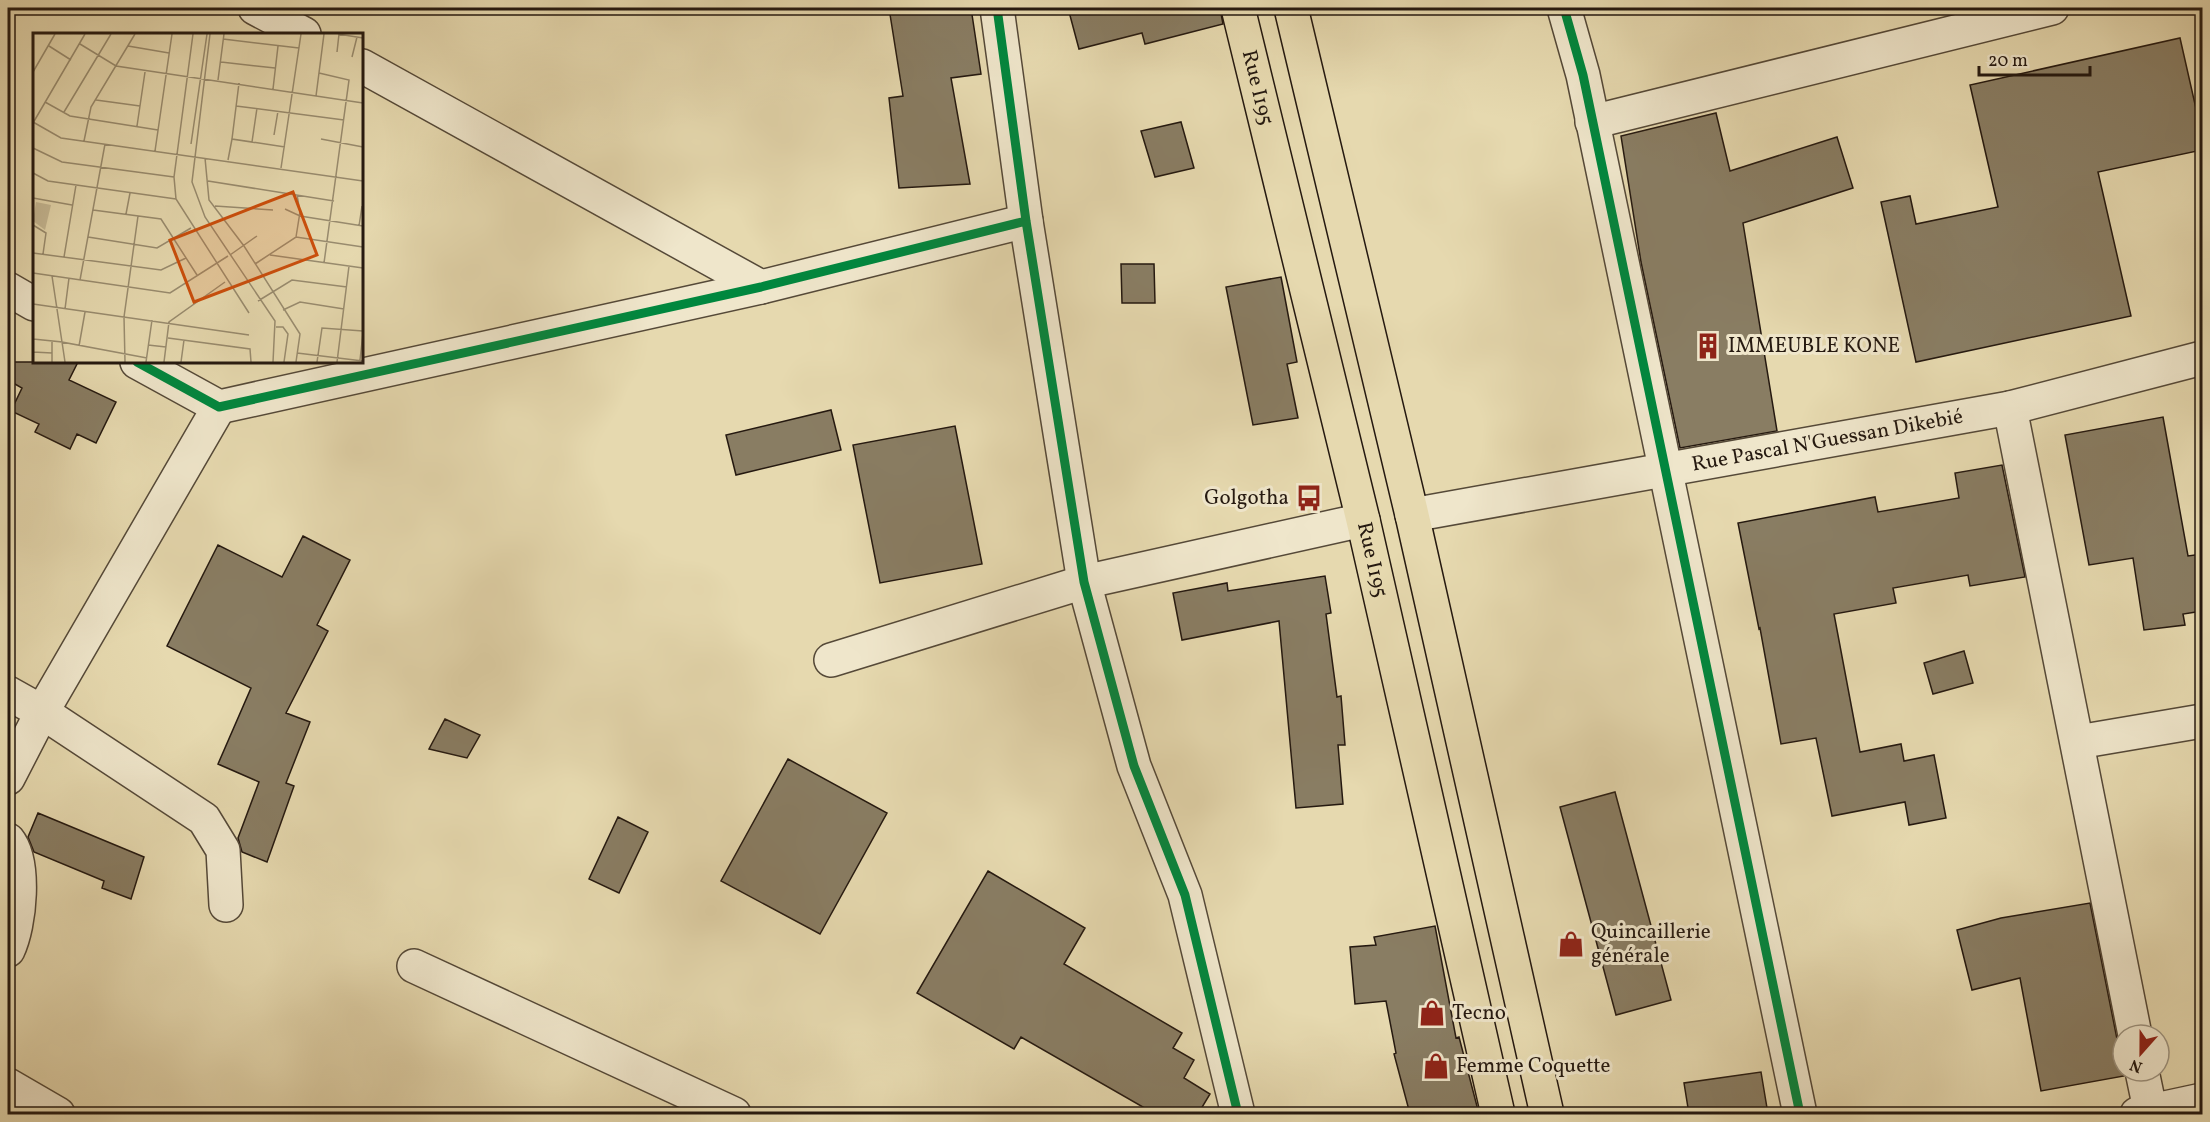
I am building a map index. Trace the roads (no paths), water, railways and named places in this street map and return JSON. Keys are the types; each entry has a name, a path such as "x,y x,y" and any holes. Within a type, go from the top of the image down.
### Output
{"main road":[{"name":"Rue I195","path":"1238,8 1363,520 1498,1114"},
{"path":"1291,8 1412,515 1547,1114"}],"street":[{"path":"255,8 302,33"},
{"path":"997,8 1026,221 1084,582 1134,766 1185,896 1238,1114"},
{"path":"1564,8 1583,75 1800,1114"},
{"path":"1592,122 2052,8"},
{"path":"363,67 761,287"},
{"path":"139,363 219,407 761,287 1026,221"},
{"path":"8,289 33,303"},
{"name":"Rue Pascal N'Guessan Dikebié","path":"1412,515 2010,408 2202,358"},
{"path":"8,778 42,712 219,407"},
{"path":"2010,408 2133,1023"},
{"path":"831,660 1084,582 1363,520"},
{"path":"8,693 42,712 204,819 223,850 226,905"},
{"path":"2078,742 2202,721"},
{"path":"8,840 15,849 20,898 14,936 8,950"},
{"path":"414,966 734,1114"},
{"path":"2143,1083 2146,1114 2202,1100"},
{"path":"8,1085 58,1114"}],"place":[{"name":"IMMEUBLE KONE","path":"1708,346"},
{"name":"Golgotha","path":"1309,498"},
{"name":"Quincaillerie générale","path":"1571,944"},
{"name":"Tecno","path":"1432,1013"},
{"name":"Femme Coquette","path":"1436,1066"}]}
